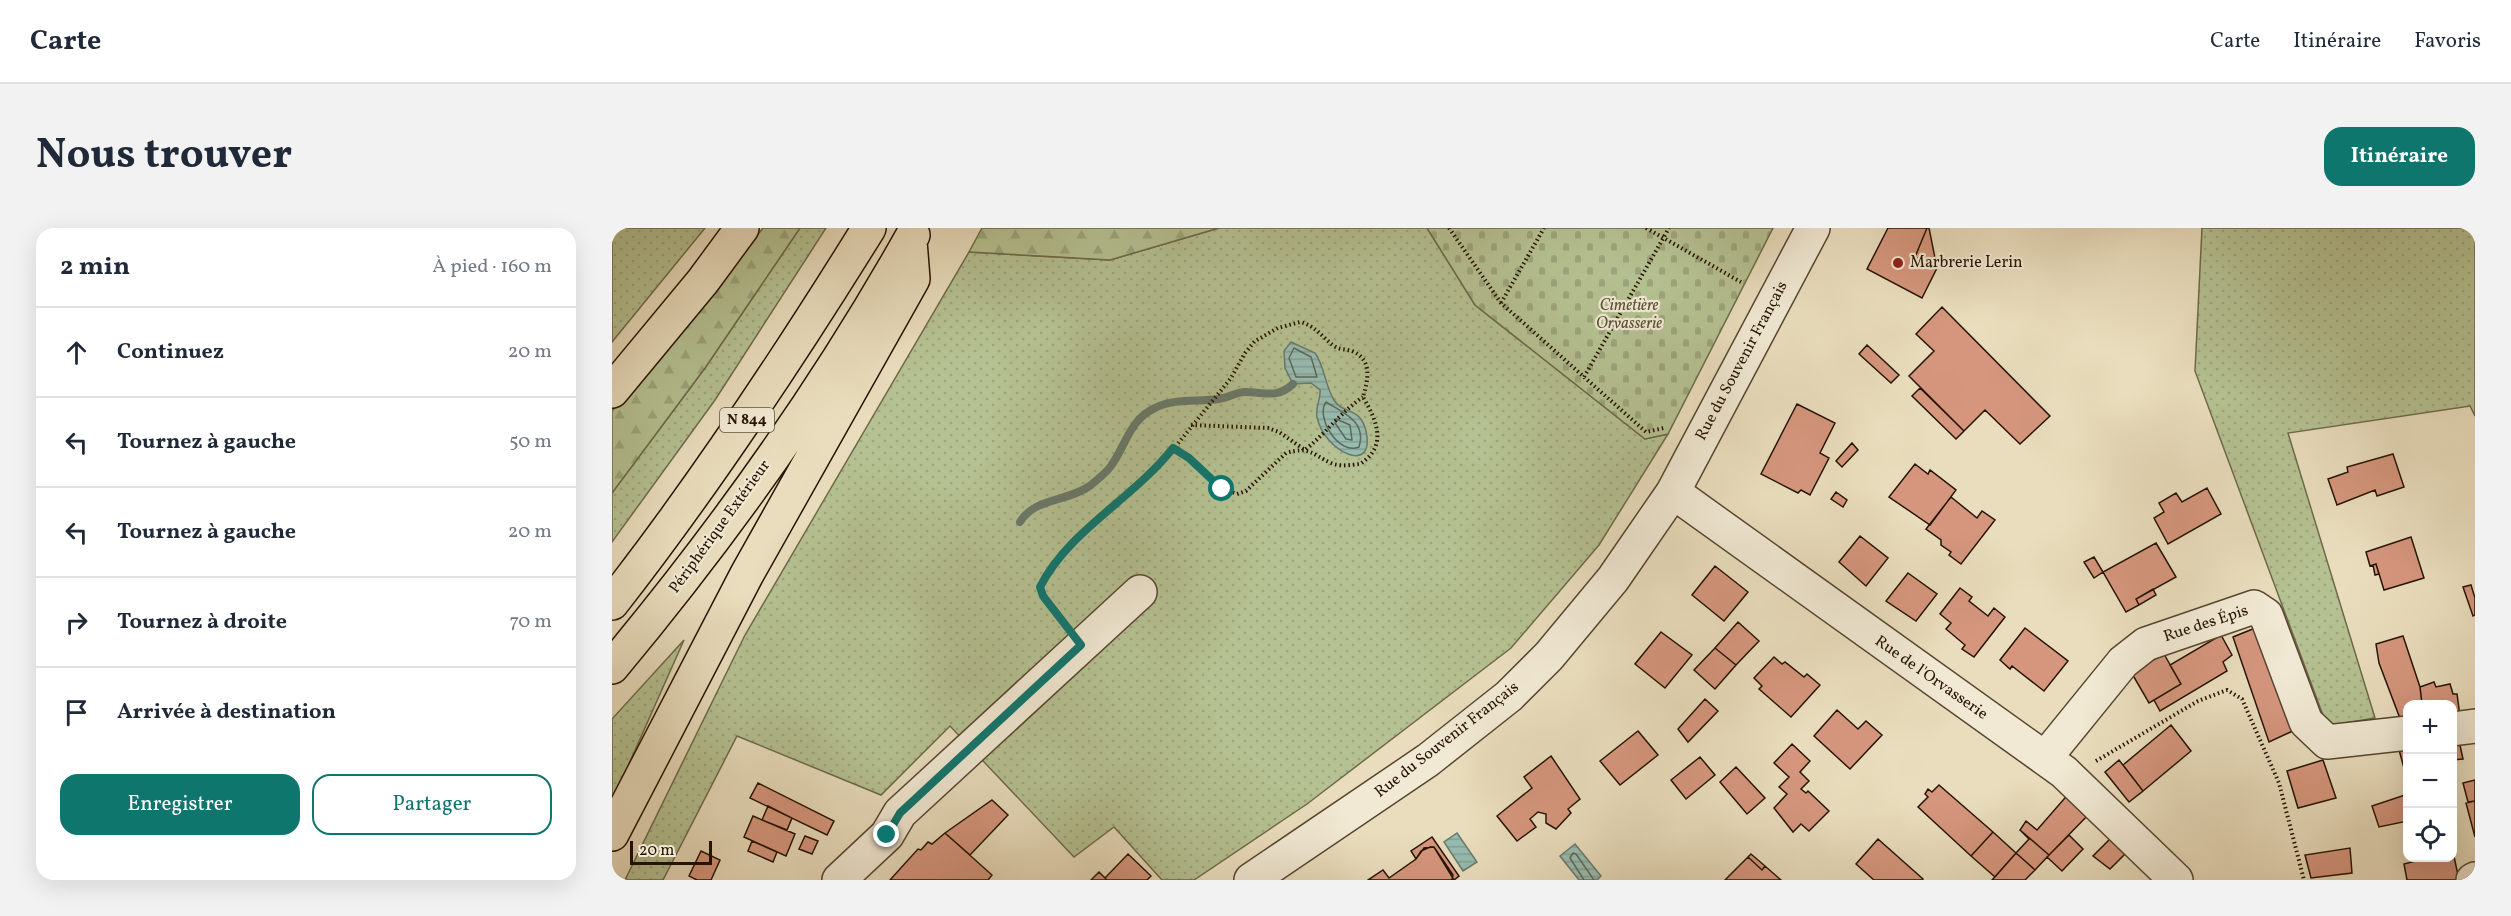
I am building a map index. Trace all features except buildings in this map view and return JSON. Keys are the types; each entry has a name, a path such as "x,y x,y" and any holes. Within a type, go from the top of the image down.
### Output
{"highway":[{"path":"612,391 703,281 742,228"},
{"name":"N 844","path":"612,603 666,535 739,432 869,228"},
{"path":"612,834 747,574 913,279 913,234"},
{"name":"Périphérique Extérieur","path":"612,667 663,605 752,486 842,351 913,234"}],"street":[{"name":"Rue du Souvenir Français","path":"1251,880 1428,760 1509,696 1549,656 1613,579 1673,492 1813,228"},
{"name":"Rue de l'Orvasserie","path":"1673,492 2057,768 2176,880"},
{"path":"839,880 879,844 900,813 1140,592"},
{"name":"Rue des Épis","path":"2057,768 2123,662 2146,644 2254,607 2266,615 2306,722 2327,742 2403,734"},
{"path":"2457,728 2475,726"}],"path":[{"path":"1449,228 1501,303 1646,432 1664,428"},
{"path":"1501,303 1544,228"},
{"path":"1646,228 1741,282"},
{"path":"1584,377 1670,228"},
{"path":"1081,645 1043,596 1040,587 1048,571 1082,533 1143,483 1208,407 1255,341 1278,328 1300,322 1319,331 1334,345 1355,352 1361,358 1369,375 1363,397 1347,408 1325,434 1305,450 1286,453 1246,491 1237,494 1222,489 1189,458 1173,448"},
{"path":"1191,425 1268,428 1280,432 1305,450 1332,464 1345,466 1360,464 1376,448 1378,425 1363,397"},
{"path":"2057,768 2198,701 2227,690 2242,699 2279,783 2304,880"}],"green space":[{"path":"612,228 705,228 612,342"},
{"path":"763,228 800,228 705,368 612,493 612,411 676,338"},
{"path":"800,228 826,228 715,400 612,542 612,493 705,368"},
{"path":"982,228 1219,228 1110,260 969,252"},
{"path":"1219,228 1427,228 1475,305 1645,439 1668,434 1599,545 1511,648 1307,804 1194,880 1162,880 1114,827 1074,857 950,726 881,795 737,736 663,880 625,880 745,635 969,252 1110,260"},
{"name":"Cimetière Orvasserie","path":"1427,228 1773,228 1668,434 1645,439 1475,305"},
{"path":"2202,228 2475,228 2475,416 2470,406 2288,433 2375,718 2327,726 2195,371"},
{"path":"684,640 612,802 612,719"}],"water":[{"path":"1291,342 1315,353 1334,400 1342,408 1360,418 1366,431 1367,445 1364,453 1357,456 1348,454 1338,449 1329,440 1317,417 1320,390 1311,383 1293,384 1285,368 1284,351"},
{"path":"1457,833 1477,862 1463,871 1444,842"},
{"path":"1575,844 1601,876 1597,880 1579,880 1560,856"}],"waterway":[{"path":"1020,522 1034,508 1091,485 1111,466 1134,426 1155,408 1178,402 1222,398 1242,392 1270,394 1282,392 1293,384"}],"place":[{"name":"Marbrerie Lerin","path":"1898,263"}],"route":[{"path":"887,835 900,813 1081,645 1043,596 1040,587 1048,571 1082,533 1143,483 1173,448 1189,458 1222,489"}]}
